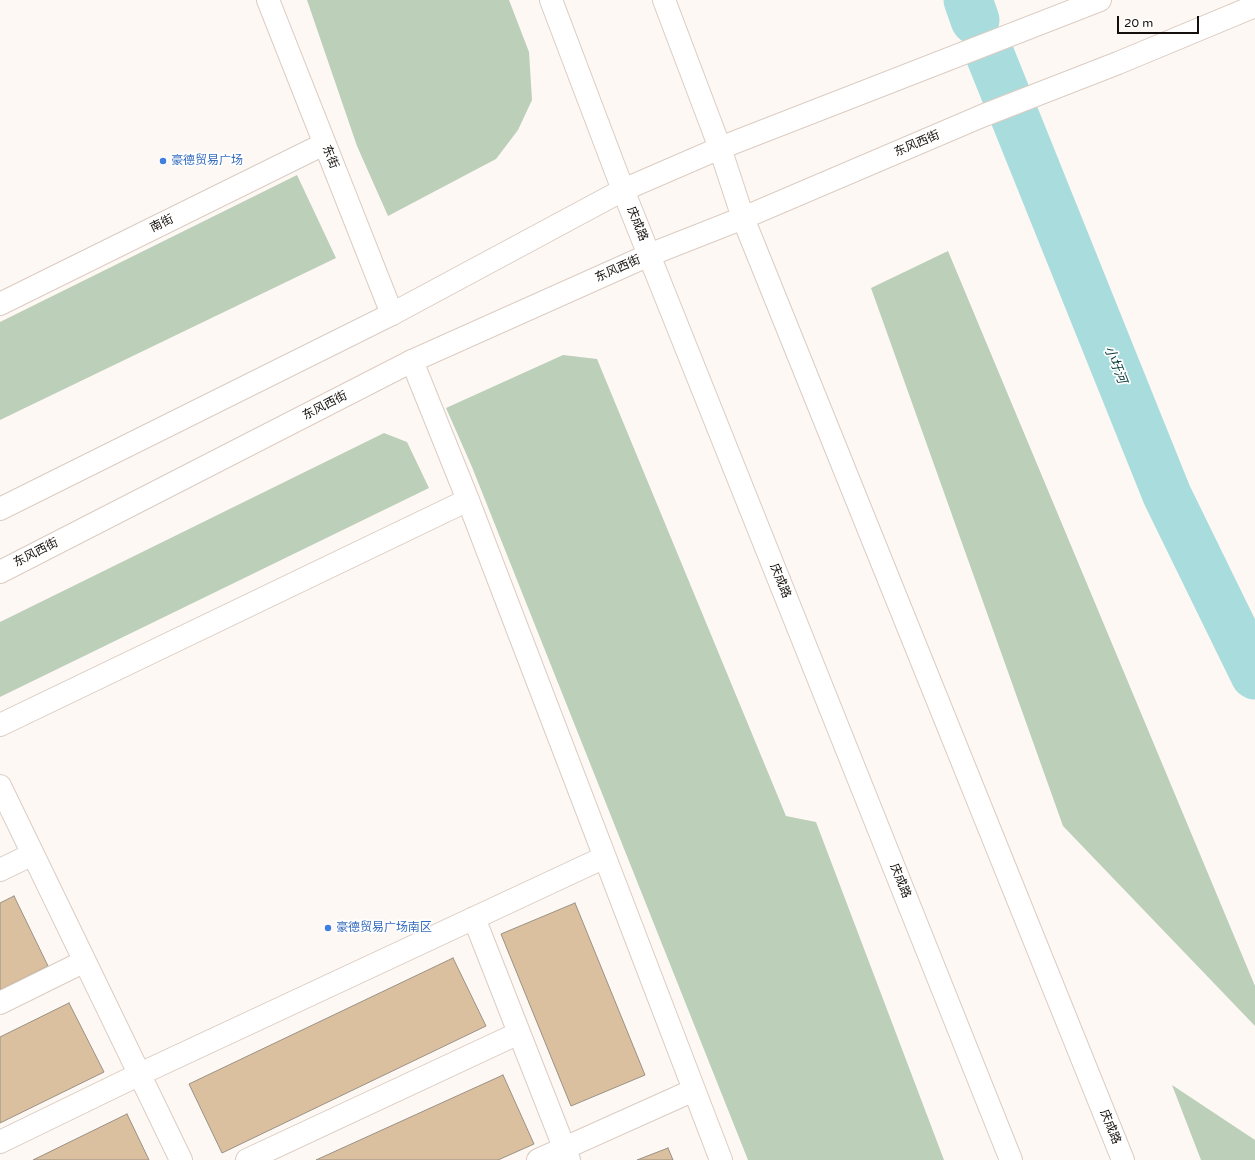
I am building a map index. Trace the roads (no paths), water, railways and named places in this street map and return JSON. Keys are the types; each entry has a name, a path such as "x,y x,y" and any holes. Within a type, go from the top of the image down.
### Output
{"main road":[{"name":"东街","path":"268,0 392,314"},
{"name":"庆成路","path":"551,0 623,190 1011,1160"},
{"name":"庆成路","path":"664,0 720,148 743,218 1123,1160"},
{"path":"0,509 392,314 623,190 720,148 1100,0"},
{"name":"东风西街","path":"0,572 412,361 649,255 743,218 982,116 1255,6"},
{"name":"南街","path":"0,304 324,144"},
{"path":"412,361 468,500 721,1160"},
{"path":"0,725 468,500"},
{"path":"0,786 181,1160"},
{"path":"0,870 33,854"},
{"path":"0,1142 140,1074 605,857"},
{"path":"474,918 566,1154"},
{"path":"0,1003 85,961"},
{"path":"247,1160 519,1033"},
{"path":"538,1160 566,1154 694,1090"}],"waterway":[{"name":"小圩河","path":"968,0 975,20"},
{"name":"小圩河","path":"988,50 1167,495 1255,675"}],"place":[{"name":"豪德贸易广场","path":"163,161"},
{"name":"豪德贸易广场南区","path":"328,928"}]}
